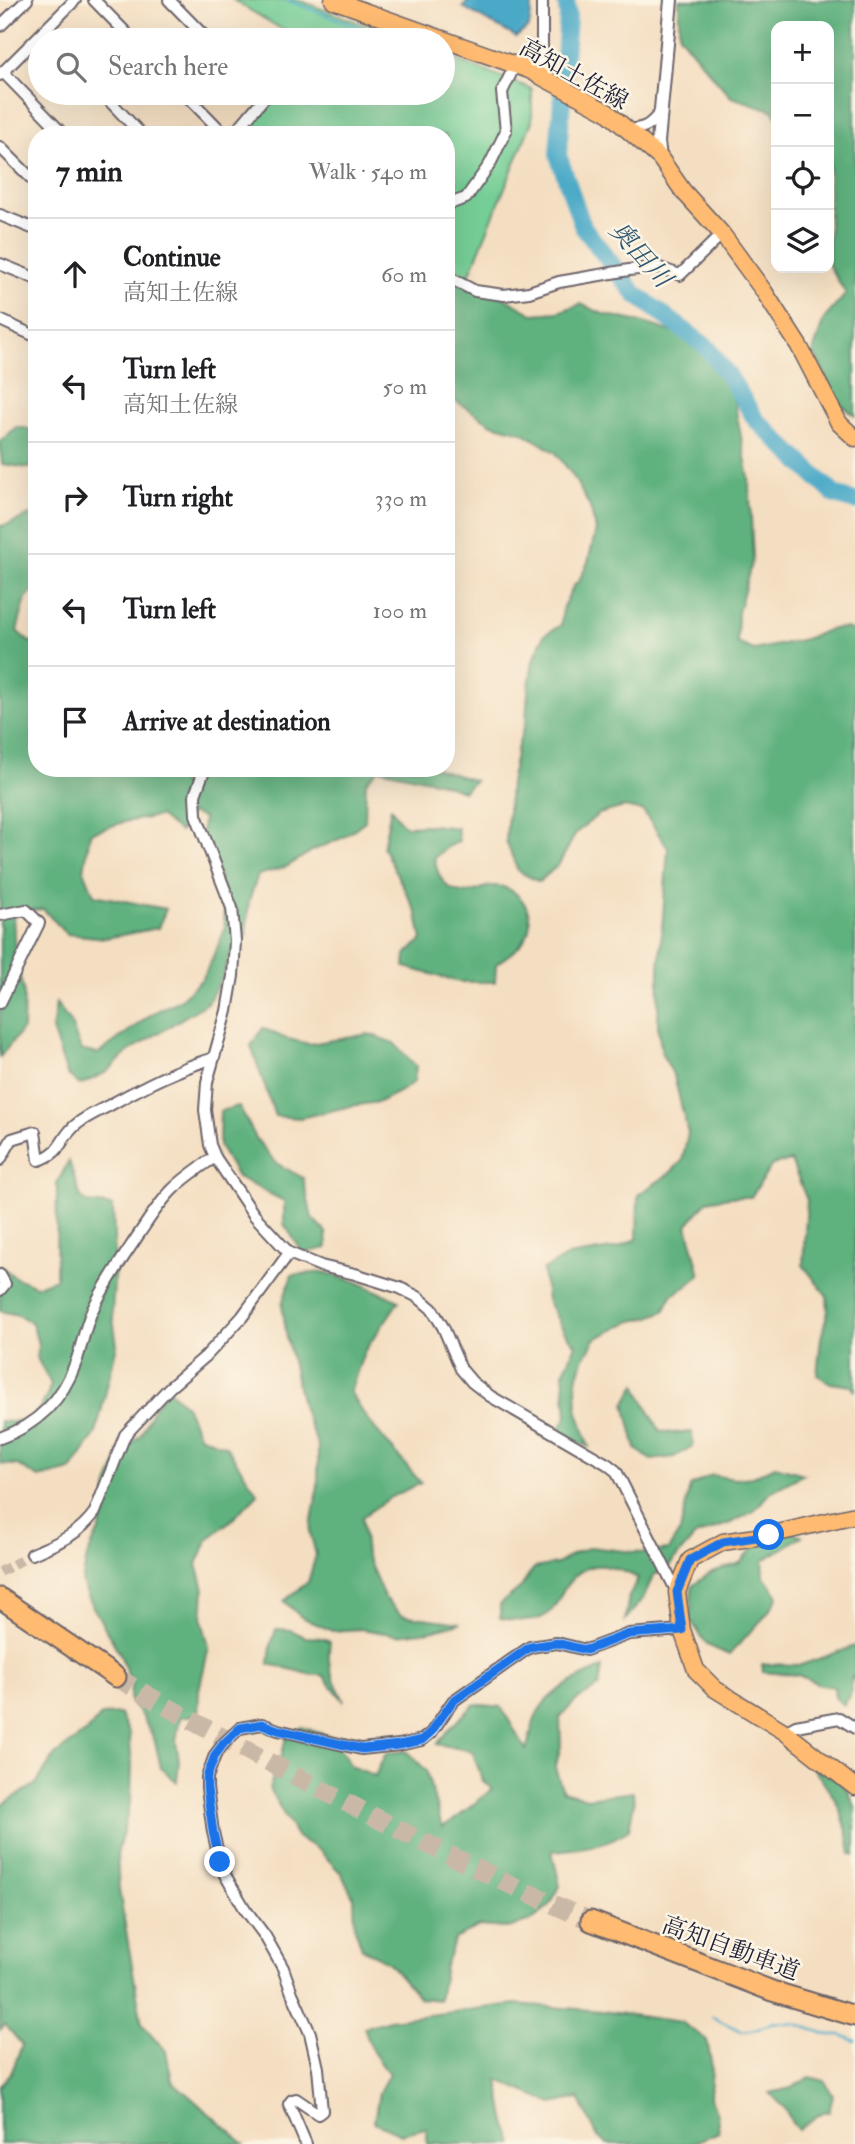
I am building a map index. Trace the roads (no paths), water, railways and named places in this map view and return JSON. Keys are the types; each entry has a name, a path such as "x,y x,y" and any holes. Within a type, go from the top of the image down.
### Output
{"highway":[{"path":"0,1598 116,1677"},
{"name":"高知自動車道","path":"591,1921 772,1991 855,2016"}],"main road":[{"name":"高知土佐線","path":"333,0 411,28"},
{"name":"高知土佐線","path":"455,44 515,65 607,112 660,158 683,191 722,234 763,290 799,346 839,423 855,438"},
{"path":"855,1515 769,1535 723,1542 690,1560 677,1592 682,1630 696,1670 715,1689 786,1732 855,1787"}],"street":[{"path":"0,26 27,0"},
{"path":"54,28 75,0"},
{"path":"93,0 121,28"},
{"path":"169,0 196,28"},
{"path":"542,0 546,79"},
{"path":"660,158 658,142 671,0"},
{"path":"28,53 2,74 28,100"},
{"path":"455,202 466,198 490,164 506,131 502,92 515,65"},
{"path":"34,105 55,126"},
{"path":"113,105 133,126"},
{"path":"196,105 216,126"},
{"path":"241,126 258,105"},
{"path":"628,130 650,125 661,113"},
{"path":"0,147 28,175"},
{"path":"0,215 28,226"},
{"path":"455,280 475,290 504,295 629,270 657,267 680,275 722,234"},
{"path":"0,264 28,275"},
{"path":"0,320 28,333"},
{"path":"202,777 195,795 196,815 232,908 235,941 227,1011 207,1082 205,1110 209,1145 215,1157 254,1215 289,1253 321,1266 400,1288 418,1297 432,1309 461,1369 472,1382 490,1396 615,1471 677,1592"},
{"path":"0,915 26,910 39,923 0,1003"},
{"path":"0,1160 12,1139 35,1132 39,1160 53,1155 69,1131 78,1123 178,1069 214,1058"},
{"path":"0,1438 19,1432 48,1411 64,1390 92,1310 115,1268 174,1188 215,1157"},
{"path":"32,1554 69,1538 90,1519 125,1435 242,1317 289,1253"},
{"path":"0,1275 5,1284 0,1290"},
{"path":"306,2144 289,2104 292,2099 296,2099 318,2114 322,2111 318,2068 310,2033 283,1968 225,1875 213,1832 207,1788 207,1777 215,1755 240,1728 262,1724 362,1749 422,1740 453,1701 530,1647 557,1643 586,1650 629,1634 682,1630"},
{"path":"786,1732 796,1726 839,1718 855,1728"}],"water":[{"path":"469,0 533,0 529,27 516,37 463,7"}],"waterway":[{"path":"287,0 360,28"},
{"name":"奥田川","path":"566,0 568,16 558,155 583,227 635,294 707,347 756,420 835,495 855,501"},
{"path":"712,2017 741,2031 757,2029 774,2022 797,2024 855,2041"}],"tunnel":[{"path":"0,1572 32,1554"},
{"path":"116,1677 233,1743 381,1820 500,1880 591,1921"}]}
